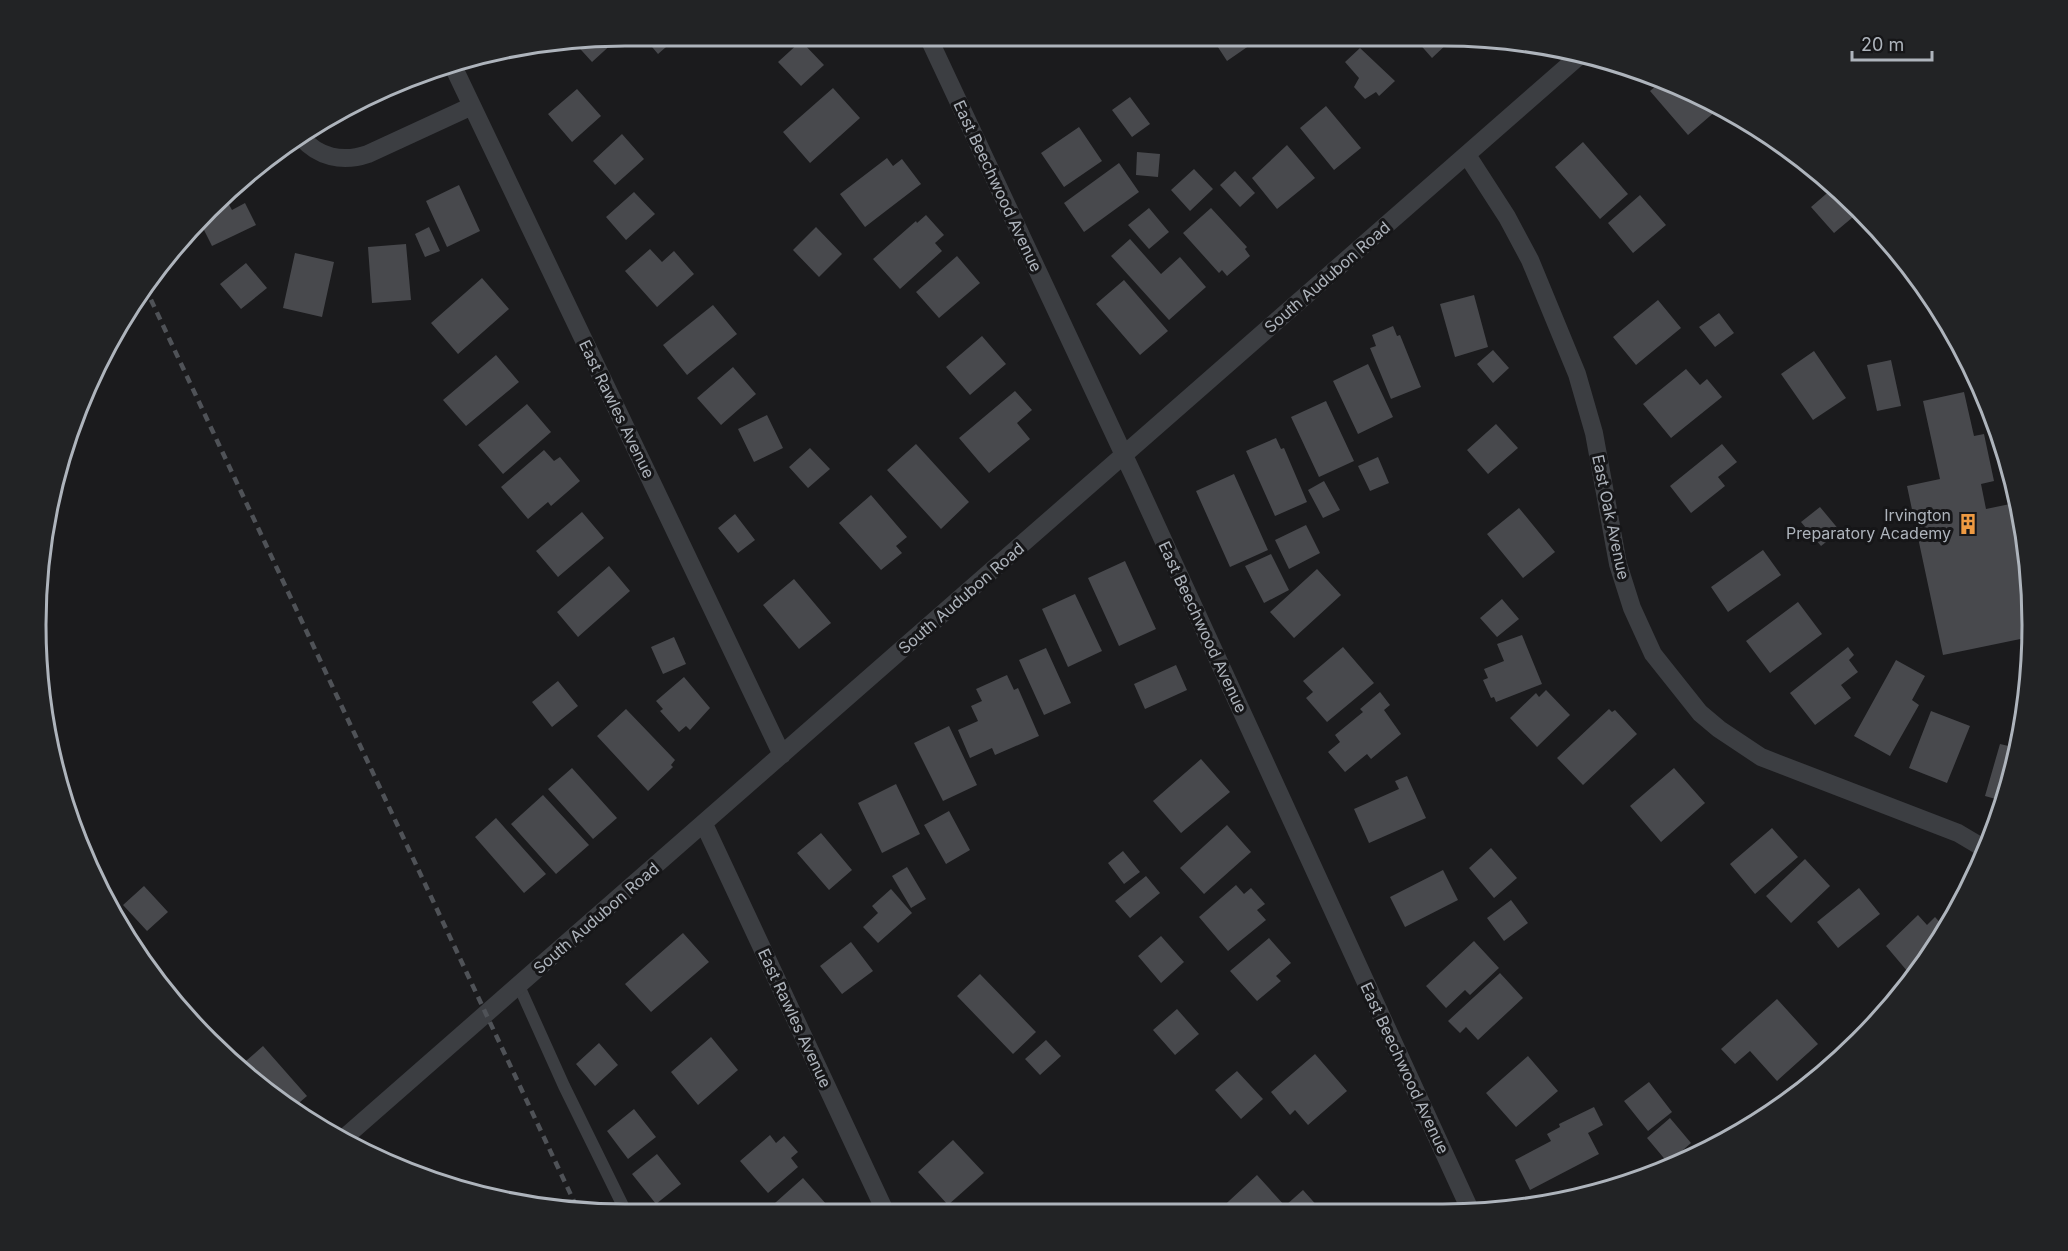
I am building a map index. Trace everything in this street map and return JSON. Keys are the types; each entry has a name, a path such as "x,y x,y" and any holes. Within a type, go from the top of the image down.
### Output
{"street":[{"name":"East Beechwood Avenue","path":"932,46 1124,456 1467,1203"},
{"name":"South Audubon Road","path":"349,1134 1573,62"},
{"name":"East Rawles Avenue","path":"456,72 782,755"},
{"path":"307,142 318,152 334,158 351,159 368,154 472,106"},
{"name":"East Oak Avenue","path":"1467,154 1507,217 1534,267 1577,374 1594,433 1618,564 1642,632 1668,675 1700,713 1719,729 1761,757 1958,833 1978,845"},
{"name":"East Rawles Avenue","path":"704,824 882,1204"}],"lane":[{"path":"519,986 564,1086 622,1204"}],"building":[{"path":"651,46 667,46 658,54"},
{"path":"796,46 806,46 824,65 801,86 778,62"},
{"path":"1217,46 1249,46 1227,61"},
{"path":"1421,46 1445,46 1432,58"},
{"path":"609,47 592,62 580,49"},
{"path":"1360,48 1395,81 1379,96 1376,92 1365,99 1354,87 1359,78 1345,62"},
{"path":"1654,87 1713,114 1688,135 1650,91"},
{"path":"833,88 860,118 810,163 783,132"},
{"path":"577,89 601,116 572,142 548,114"},
{"path":"1130,97 1150,124 1132,137 1112,110"},
{"path":"1326,106 1361,148 1334,170 1300,128"},
{"path":"1079,127 1102,161 1064,187 1041,153"},
{"path":"622,134 644,159 615,185 593,161"},
{"path":"1583,142 1628,194 1600,219 1555,167"},
{"path":"1287,145 1315,178 1277,209 1252,178"},
{"path":"1137,152 1160,154 1158,177 1136,175"},
{"path":"887,158 893,166 902,159 921,184 865,227 840,194"},
{"path":"1119,163 1139,192 1084,232 1064,203"},
{"path":"1194,169 1213,189 1190,211 1171,190"},
{"path":"1235,171 1255,193 1240,207 1220,185"},
{"path":"459,185 480,231 447,247 426,201"},
{"path":"634,192 655,214 626,240 606,217"},
{"path":"1827,193 1853,217 1834,233 1811,207"},
{"path":"1640,195 1666,225 1633,253 1608,223"},
{"path":"245,203 256,225 212,246 204,229 229,204 232,210"},
{"path":"1149,208 1169,232 1149,249 1128,225"},
{"path":"1211,208 1247,247 1245,249 1250,256 1227,276 1222,270 1219,273 1183,233"},
{"path":"926,215 944,235 935,243 942,251 900,289 873,259"},
{"path":"429,227 440,251 425,257 415,234"},
{"path":"816,227 842,254 819,277 793,250"},
{"path":"1130,239 1161,274 1180,257 1206,287 1169,320 1111,256"},
{"path":"406,244 411,300 372,303 368,247"},
{"path":"650,249 662,262 674,251 694,274 657,307 625,271"},
{"path":"295,253 334,262 322,317 283,308"},
{"path":"957,256 980,283 939,318 916,292"},
{"path":"246,263 267,288 241,309 220,284"},
{"path":"482,278 509,309 458,354 431,323"},
{"path":"1124,280 1168,331 1140,355 1096,304"},
{"path":"1474,295 1488,347 1455,357 1440,304"},
{"path":"1658,300 1681,328 1636,365 1613,337"},
{"path":"713,305 737,334 687,375 663,345"},
{"path":"1719,313 1734,333 1715,347 1699,327"},
{"path":"1393,326 1397,336 1400,335 1421,387 1391,399 1370,348 1376,346 1372,335"},
{"path":"982,336 1006,364 970,395 946,367"},
{"path":"1493,350 1509,368 1493,383 1477,364"},
{"path":"1814,351 1846,398 1813,420 1781,374"},
{"path":"496,355 519,382 466,426 443,400"},
{"path":"1891,360 1901,406 1877,411 1867,365"},
{"path":"1368,364 1393,417 1358,434 1333,381"},
{"path":"733,367 756,394 721,425 697,398"},
{"path":"1686,369 1700,385 1707,379 1722,397 1671,438 1643,404"},
{"path":"1015,391 1032,410 1017,423 1030,439 989,473 959,438"},
{"name":"Irvington Preparatory Academy","path":"1964,392 1974,436 1984,434 1994,481 1981,484 1986,509 2008,504 2017,550 2021,639 1943,655 1907,486 1940,479 1923,401"},
{"path":"1326,401 1354,461 1319,477 1291,417"},
{"path":"527,404 551,432 503,474 478,445"},
{"path":"767,415 783,448 754,462 738,429"},
{"path":"1496,424 1518,448 1488,474 1467,450"},
{"path":"1276,438 1281,449 1284,448 1307,502 1275,516 1246,451"},
{"path":"916,444 969,502 941,529 887,470"},
{"path":"1722,444 1737,462 1718,477 1725,486 1691,513 1670,486"},
{"path":"810,448 830,469 808,488 789,467"},
{"path":"544,450 554,461 560,457 580,481 551,506 548,502 528,519 501,487"},
{"path":"1378,457 1389,483 1370,491 1358,466"},
{"path":"1234,474 1268,550 1230,567 1196,491"},
{"path":"1324,481 1340,510 1323,518 1308,490"},
{"path":"871,495 907,537 896,546 902,553 881,570 839,523"},
{"path":"1820,507 1840,531 1821,546 1801,522"},
{"path":"1519,508 1555,552 1523,578 1487,534"},
{"path":"582,512 604,538 558,577 536,551"},
{"path":"735,514 755,540 738,553 718,528"},
{"path":"1306,525 1320,553 1289,569 1275,540"},
{"path":"1763,550 1781,575 1728,612 1711,587"},
{"path":"1271,554 1289,590 1264,603 1245,566"},
{"path":"1125,561 1156,629 1119,646 1088,578"},
{"path":"609,566 630,591 578,637 557,612"},
{"path":"1317,569 1341,595 1294,638 1270,612"},
{"path":"794,579 831,623 799,649 763,605"},
{"path":"1075,594 1102,651 1068,667 1042,609"},
{"path":"1502,599 1519,619 1497,637 1480,618"},
{"path":"1798,602 1822,634 1770,673 1746,641"},
{"path":"1522,635 1542,684 1496,702 1494,697 1491,698 1483,680 1488,678 1484,669 1504,661 1497,644"},
{"path":"674,637 686,664 663,674 651,647"},
{"path":"1343,647 1374,683 1327,722 1306,698 1313,692 1303,681"},
{"path":"1848,647 1854,655 1849,660 1858,672 1841,685 1851,698 1815,725 1790,693"},
{"path":"1046,648 1071,703 1044,715 1019,660"},
{"path":"1896,660 1925,676 1912,700 1919,705 1890,756 1854,736"},
{"path":"1176,665 1187,690 1145,709 1134,684"},
{"path":"1007,675 1014,690 1018,688 1039,736 995,755 992,748 970,758 958,730 978,721 971,706 982,701 976,689"},
{"path":"684,677 710,708 690,730 686,726 679,732 660,711 663,709 656,701"},
{"path":"558,681 578,706 552,727 532,702"},
{"path":"1546,690 1570,715 1537,747 1510,718 1536,693 1539,697"},
{"path":"1380,692 1390,705 1384,710 1401,734 1371,759 1367,754 1345,772 1328,752 1340,742 1335,735 1363,712 1360,709"},
{"path":"626,709 675,760 671,765 673,767 648,791 597,736"},
{"path":"1609,709 1612,712 1615,710 1637,734 1583,785 1557,758"},
{"path":"1931,711 1970,726 1947,783 1909,768"},
{"path":"949,726 977,785 943,801 914,743"},
{"path":"2000,744 2008,746 1995,799 1985,796"},
{"path":"1201,759 1230,792 1181,833 1153,801"},
{"path":"572,768 617,818 593,839 548,789"},
{"path":"1674,768 1705,803 1661,842 1630,806"},
{"path":"1407,776 1426,818 1369,843 1354,809 1399,789 1395,781"},
{"path":"896,784 920,834 882,853 858,803"},
{"path":"543,795 589,845 556,874 511,824"},
{"path":"949,811 970,850 946,864 924,825"},
{"path":"496,818 546,874 524,893 475,837"},
{"path":"1227,825 1251,852 1204,894 1180,868"},
{"path":"1772,828 1798,857 1755,894 1730,864"},
{"path":"821,833 852,870 829,890 797,853"},
{"path":"1491,848 1517,878 1494,898 1469,868"},
{"path":"1123,851 1140,872 1124,884 1108,863"},
{"path":"1805,859 1830,886 1791,923 1766,896"},
{"path":"907,867 926,899 911,908 892,876"},
{"path":"1443,870 1458,900 1405,927 1390,897"},
{"path":"1146,876 1160,893 1130,918 1115,901"},
{"path":"1236,885 1244,894 1251,888 1265,904 1257,910 1266,920 1228,951 1199,917"},
{"path":"144,886 168,912 147,931 123,905"},
{"path":"1859,888 1880,914 1838,948 1817,922"},
{"path":"891,889 912,913 878,943 863,927 878,913 872,906"},
{"path":"1511,900 1528,923 1504,941 1487,918"},
{"path":"1918,915 1927,925 1935,917 1940,922 1907,971 1886,946"},
{"path":"683,933 709,962 651,1012 625,984"},
{"path":"1161,936 1184,962 1161,983 1138,956"},
{"path":"1269,938 1291,963 1276,976 1281,981 1257,1001 1230,971"},
{"path":"1474,941 1499,968 1470,995 1465,990 1446,1008 1426,986"},
{"path":"851,942 873,971 842,994 820,966"},
{"path":"1500,973 1523,998 1478,1040 1466,1027 1460,1033 1448,1021"},
{"path":"980,974 1036,1032 1013,1054 957,996"},
{"path":"1777,999 1818,1044 1777,1081 1750,1051 1735,1064 1721,1049"},
{"path":"1177,1009 1199,1034 1175,1055 1153,1030"},
{"path":"711,1037 738,1070 698,1105 671,1072"},
{"path":"1046,1040 1061,1056 1040,1075 1025,1059"},
{"path":"599,1043 618,1065 595,1086 576,1064"},
{"path":"263,1046 307,1096 299,1103 245,1062"},
{"path":"1315,1054 1347,1091 1308,1125 1295,1110 1290,1115 1271,1092"},
{"path":"1528,1056 1558,1091 1516,1127 1486,1093"},
{"path":"1237,1071 1263,1099 1241,1119 1215,1090"},
{"path":"1649,1082 1672,1112 1648,1131 1624,1101"},
{"path":"1594,1107 1603,1125 1588,1133 1599,1154 1530,1190 1515,1160 1551,1141 1547,1134 1560,1127 1559,1124"},
{"path":"634,1109 656,1137 628,1159 607,1131"},
{"path":"1670,1118 1691,1143 1679,1154 1665,1160 1647,1138"},
{"path":"770,1135 776,1143 784,1136 798,1152 791,1158 798,1167 768,1193 740,1161"},
{"path":"953,1140 984,1173 947,1204 918,1172"},
{"path":"657,1154 681,1184 656,1204 632,1174"},
{"path":"1257,1175 1283,1204 1226,1204"},
{"path":"803,1178 826,1204 774,1204"},
{"path":"1303,1190 1316,1204 1287,1204"}],"railway":[{"path":"149,296 574,1202"}],"place":[{"name":"Irvington Preparatory Academy","path":"1968,524"}]}
